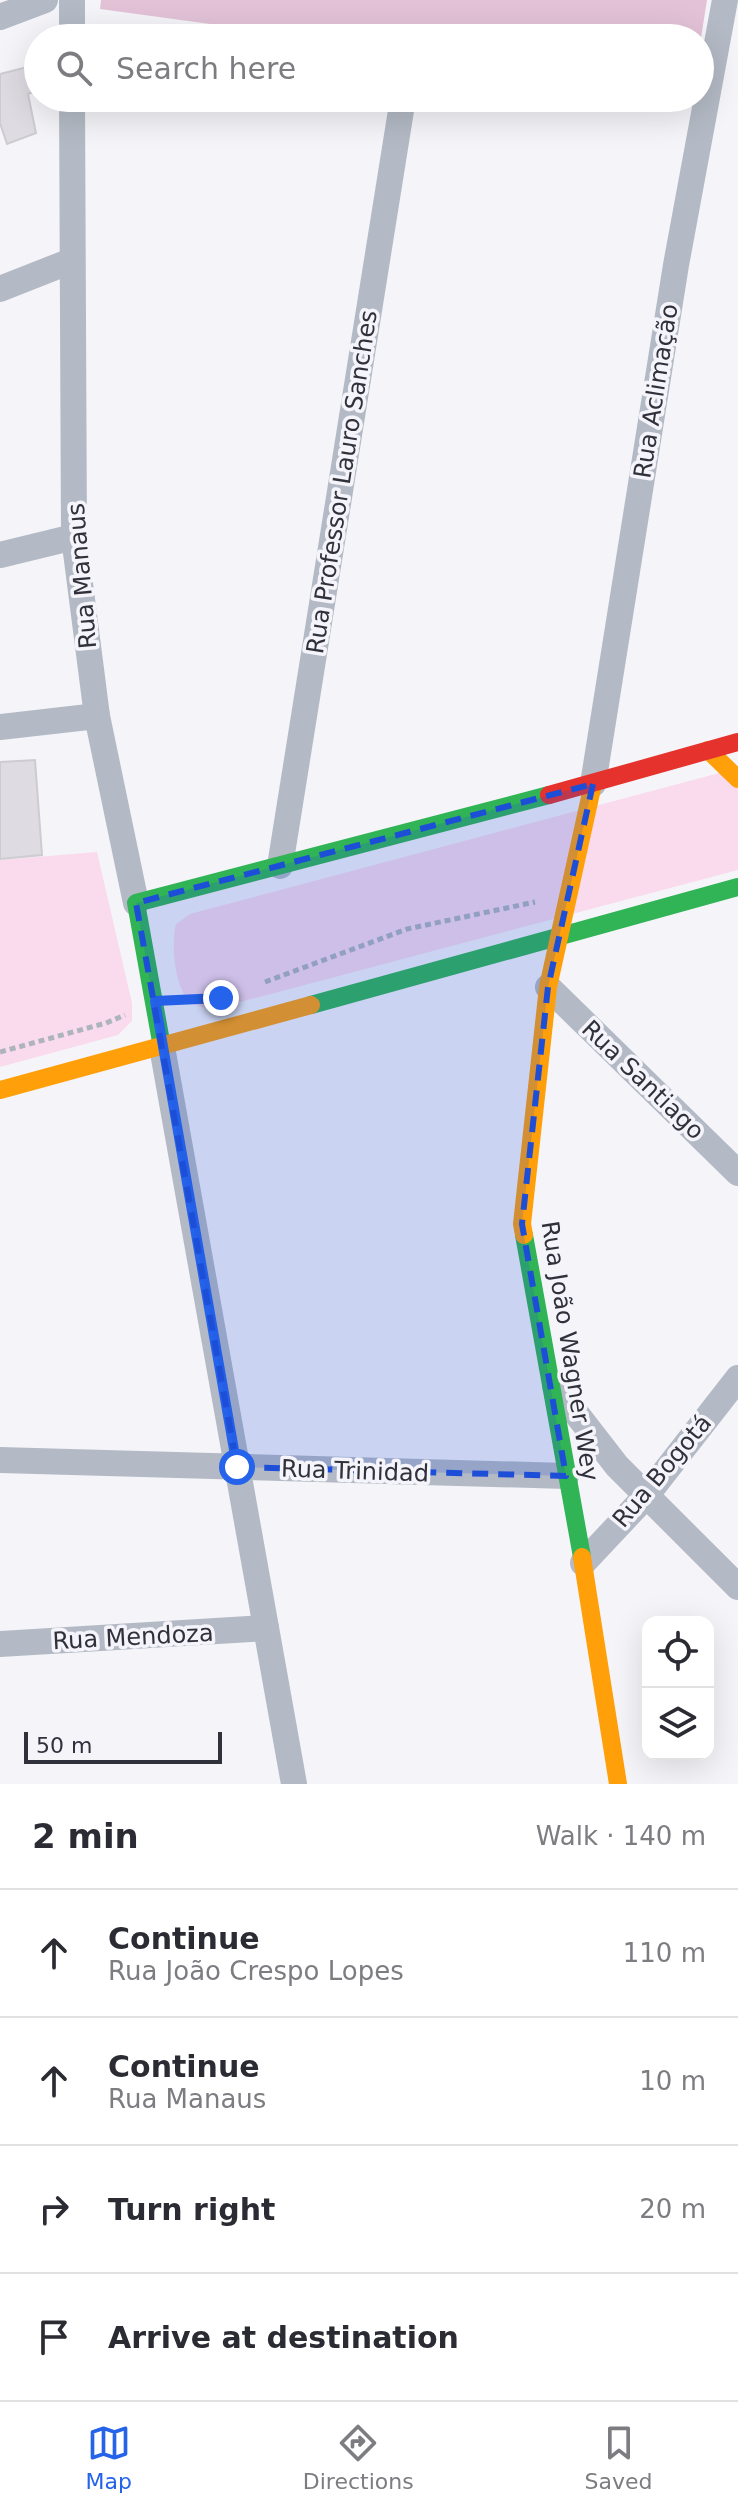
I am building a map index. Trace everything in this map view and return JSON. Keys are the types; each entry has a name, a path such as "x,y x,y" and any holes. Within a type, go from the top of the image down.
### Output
{"street":[{"path":"0,17 45,0"},
{"path":"72,0 72,24"},
{"name":"Rua Aclimação","path":"714,59 725,0"},
{"name":"Rua Manaus","path":"72,112 74,537 97,716 162,1047"},
{"name":"Rua Professor Lauro Sanches","path":"280,866 401,112"},
{"name":"Rua Aclimação","path":"593,784 676,265 704,112"},
{"path":"0,289 71,261"},
{"path":"0,555 74,537"},
{"path":"0,727 97,716"},
{"path":"136,903 593,784 738,742"},
{"path":"708,750 738,779"},
{"name":"Rua João Wagner Wey","path":"593,784 548,987 522,1224 583,1563 618,1784"},
{"path":"0,1090 738,887"},
{"name":"Rua Santiago","path":"548,987 738,1173"},
{"path":"162,1047 294,1784"},
{"path":"548,1376 617,1466 738,1587"},
{"name":"Rua Bogotá","path":"583,1563 646,1496 738,1378"},
{"path":"560,1442 617,1466"},
{"name":"Rua Trinidad","path":"0,1460 566,1476"},
{"name":"Rua Mendoza","path":"0,1644 266,1628"}],"path":[{"path":"251,987 407,929 569,894"},
{"path":"0,1052 106,1023 155,1001"}],"highlighted area":[{"path":"593,784 548,987 522,1224 566,1476 237,1467 136,903"}],"shaded area":[{"path":"101,0 707,0 703,24 210,24 100,9"},
{"path":"738,768 738,870 214,1009 201,1007 187,999 178,980 174,955 176,924 190,914"},
{"path":"97,852 132,1003 132,1021 118,1035 0,1067 0,860"}],"building":[{"path":"24,68 24,112 32,112 36,133 7,144 0,123 0,74"},
{"path":"35,760 42,855 0,859 0,762"}],"traffic: fast":[{"path":"162,1047 136,903 549,795"},
{"path":"311,1005 738,887"},
{"path":"524,1235 582,1557"}],"traffic: slow":[{"path":"708,750 738,779"},
{"path":"524,1235 522,1224 548,987 593,784"},
{"path":"0,1090 311,1005"},
{"path":"582,1557 618,1784"}],"traffic: jam":[{"path":"549,795 738,742"}],"route":[{"path":"221,998 155,1001 237,1467"}]}
